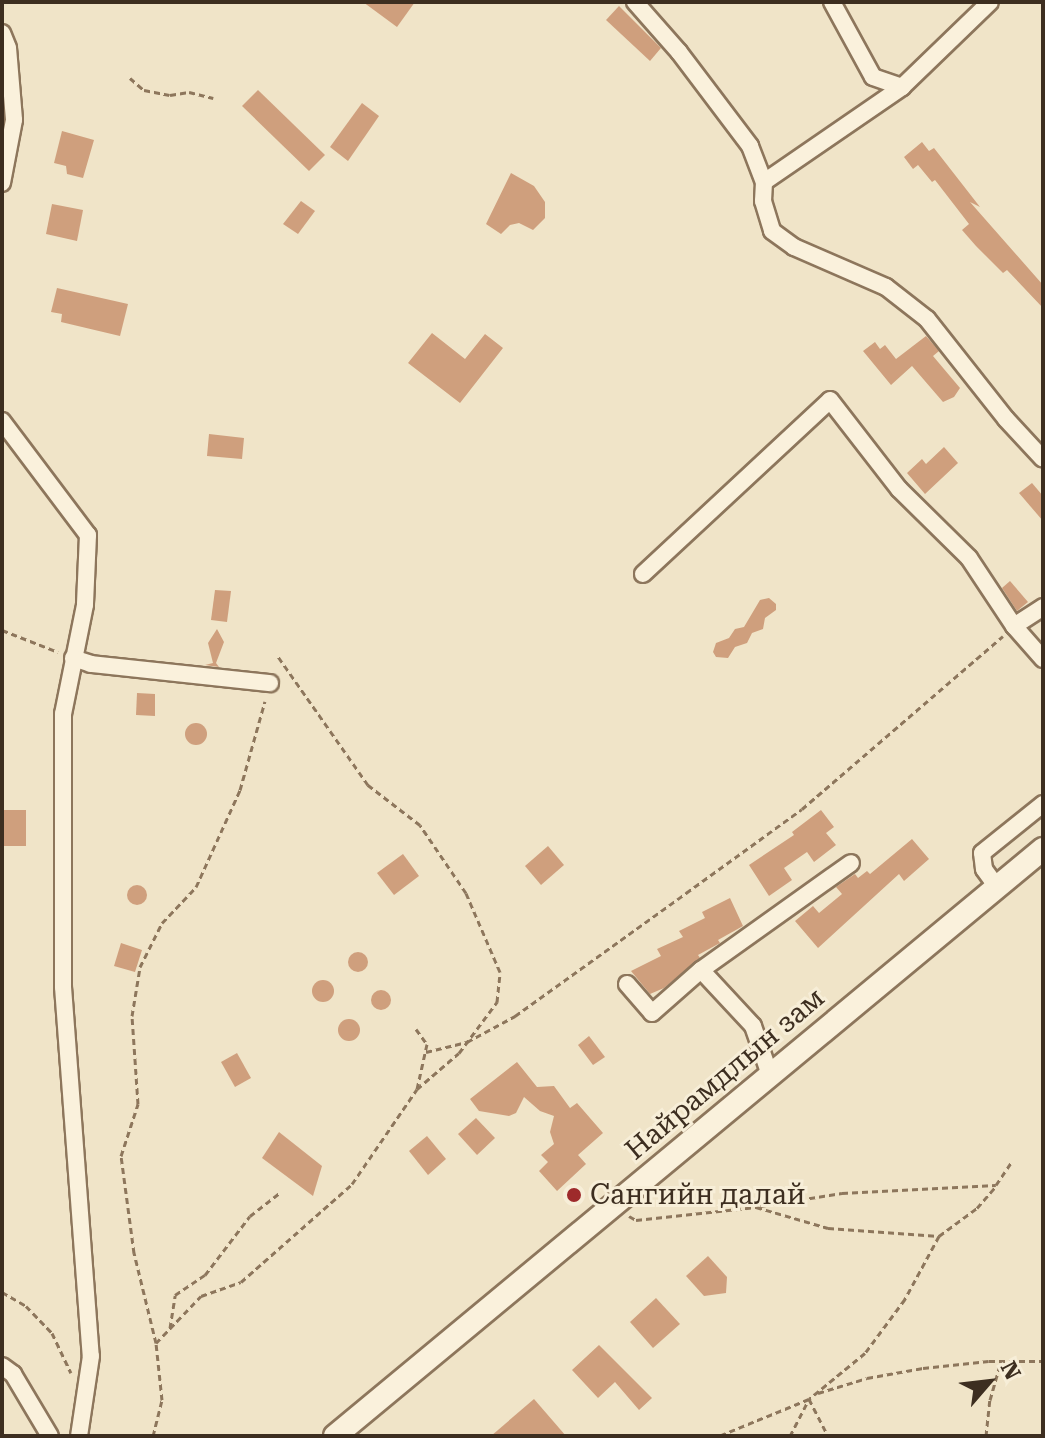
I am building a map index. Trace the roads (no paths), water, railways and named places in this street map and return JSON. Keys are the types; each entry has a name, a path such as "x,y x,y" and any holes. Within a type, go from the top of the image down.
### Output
{"main road":[{"name":"Найрамдлын зам","path":"335,1436 1043,849"}],"street":[{"path":"635,2 679,52 750,146 764,182 763,201 772,231 794,247 886,287 916,310 1043,459"},
{"path":"832,2 873,77 902,87"},
{"path":"764,182 902,87 990,2"},
{"path":"2,183 14,120 4,41"},
{"path":"643,574 830,400 899,489 969,558 1014,626 1043,659"},
{"path":"2,421 88,535 85,605 63,714 63,987 91,1356 79,1436"},
{"path":"1014,626 1043,607"},
{"path":"73,658 91,664 270,683"},
{"path":"997,887 984,869 982,853 1043,804"},
{"path":"627,984 652,1013 701,970 851,863"},
{"path":"701,970 753,1026 770,1075"},
{"path":"2,1366 13,1374 50,1436"}],"place":[{"name":"Сангийн далай","path":"574,1195"}]}
